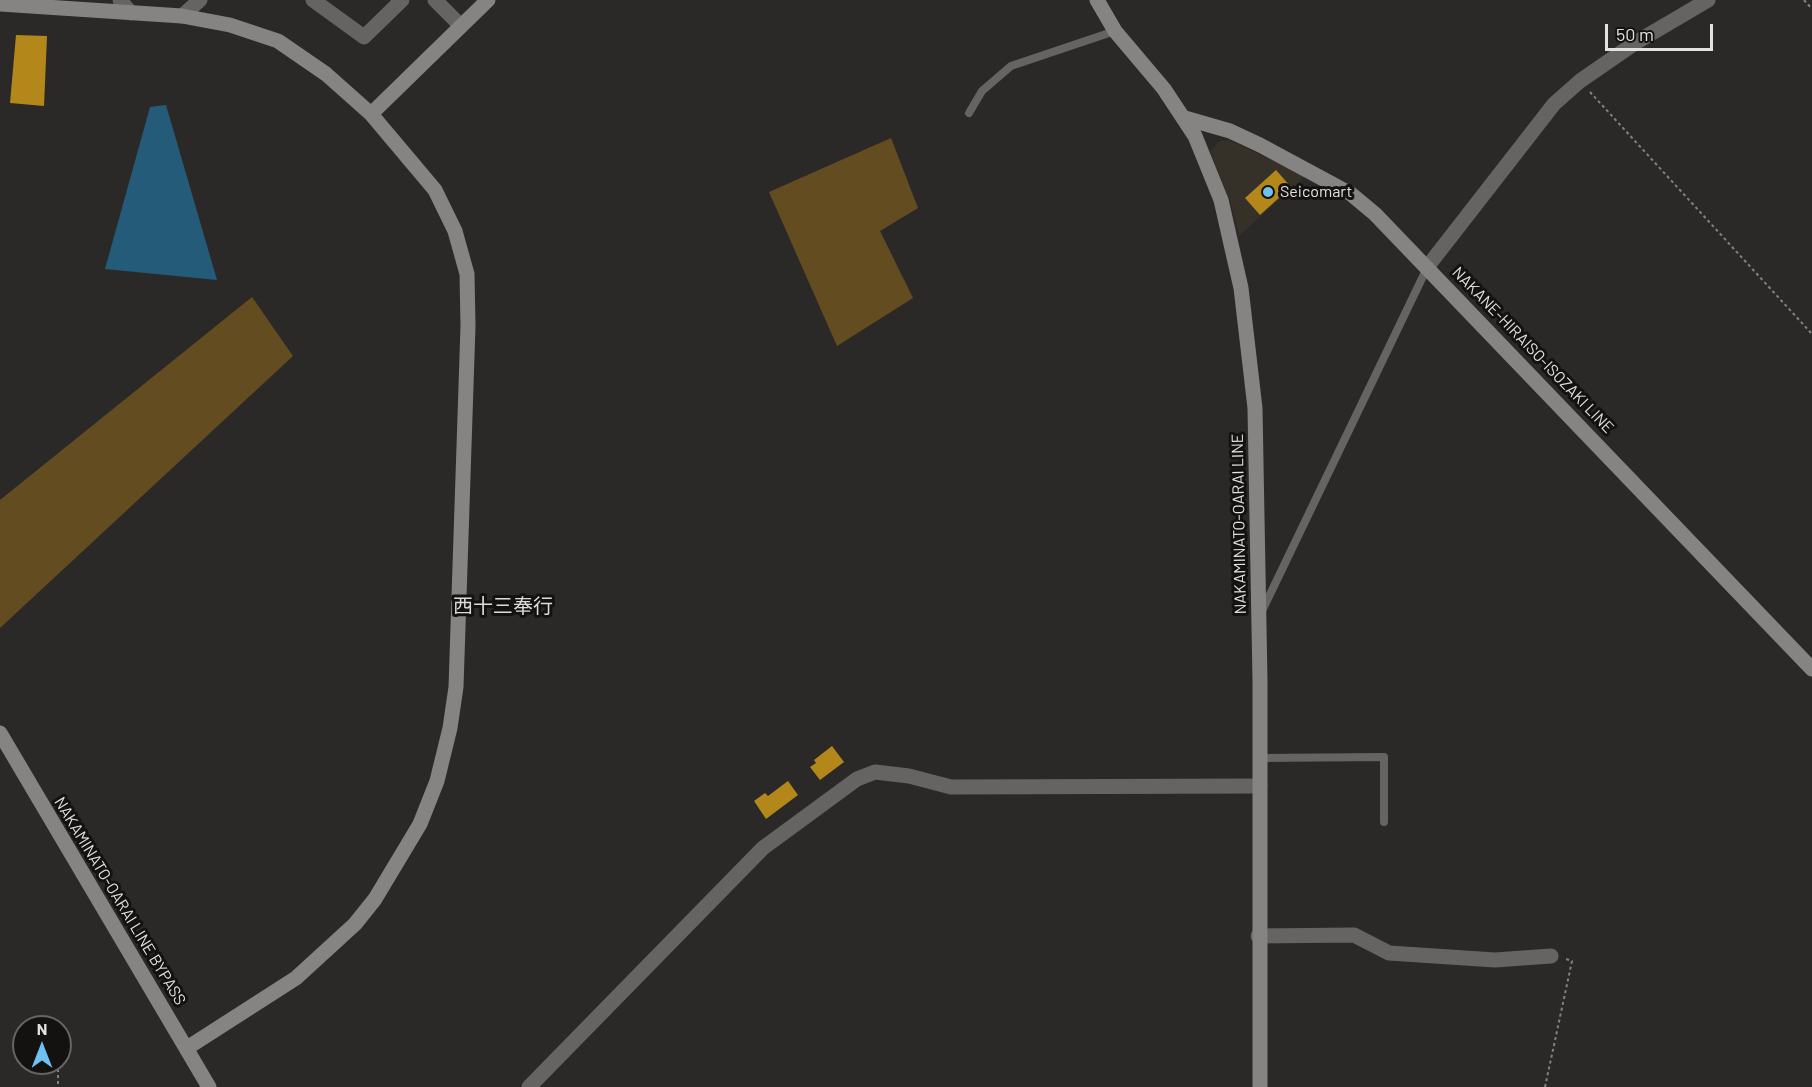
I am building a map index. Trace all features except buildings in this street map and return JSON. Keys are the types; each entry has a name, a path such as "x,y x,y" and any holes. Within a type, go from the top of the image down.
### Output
{"main road":[{"path":"371,114 488,0"},
{"name":"NAKAMINATO-OARAI LINE","path":"1097,0 1114,30 1185,118 1221,200 1240,288 1255,408 1260,758 1258,936 1260,1087"},
{"path":"0,4 182,16 230,25 278,40 326,74 371,114 435,190 455,231 467,274 456,675 450,728 437,781 420,824 375,899 355,924 296,978 187,1048"},
{"name":"NAKANE-HIRAISO-ISOZAKI LINE","path":"1185,118 1230,131 1351,194 1428,266 1812,669"},
{"name":"NAKAMINATO-OARAI LINE BYPASS","path":"0,733 209,1087"}],"street":[{"path":"120,0 131,13"},
{"path":"182,16 200,0"},
{"path":"313,0 364,37 402,0"},
{"path":"435,0 461,26"},
{"path":"1428,266 1554,104 1580,81 1674,18 1708,0"},
{"path":"529,1087 763,848 857,779 875,772 909,776 951,787 1260,786"},
{"path":"1258,936 1354,935 1389,953 1484,959 1551,956"}],"lane":[{"path":"969,113 982,91 1011,66 1114,30"},
{"path":"1258,617 1428,266"},
{"path":"1260,758 1384,757 1384,822"}],"path":[{"path":"1804,0 1812,9"},
{"path":"1580,81 1812,334"},
{"path":"1545,1087 1572,961 1551,956"}],"shaded area":[{"path":"891,138 918,208 880,231 913,298 837,346 769,192"},
{"path":"1229,140 1305,176 1239,236 1230,200 1210,151 1220,141"},
{"path":"252,297 293,356 0,628 0,500"}],"water":[{"path":"166,105 217,280 105,269 150,107"}],"place":[{"name":"Seicomart","path":"1268,192"}],"district":[{"name":"西十三奉行","path":"503,606"}]}
